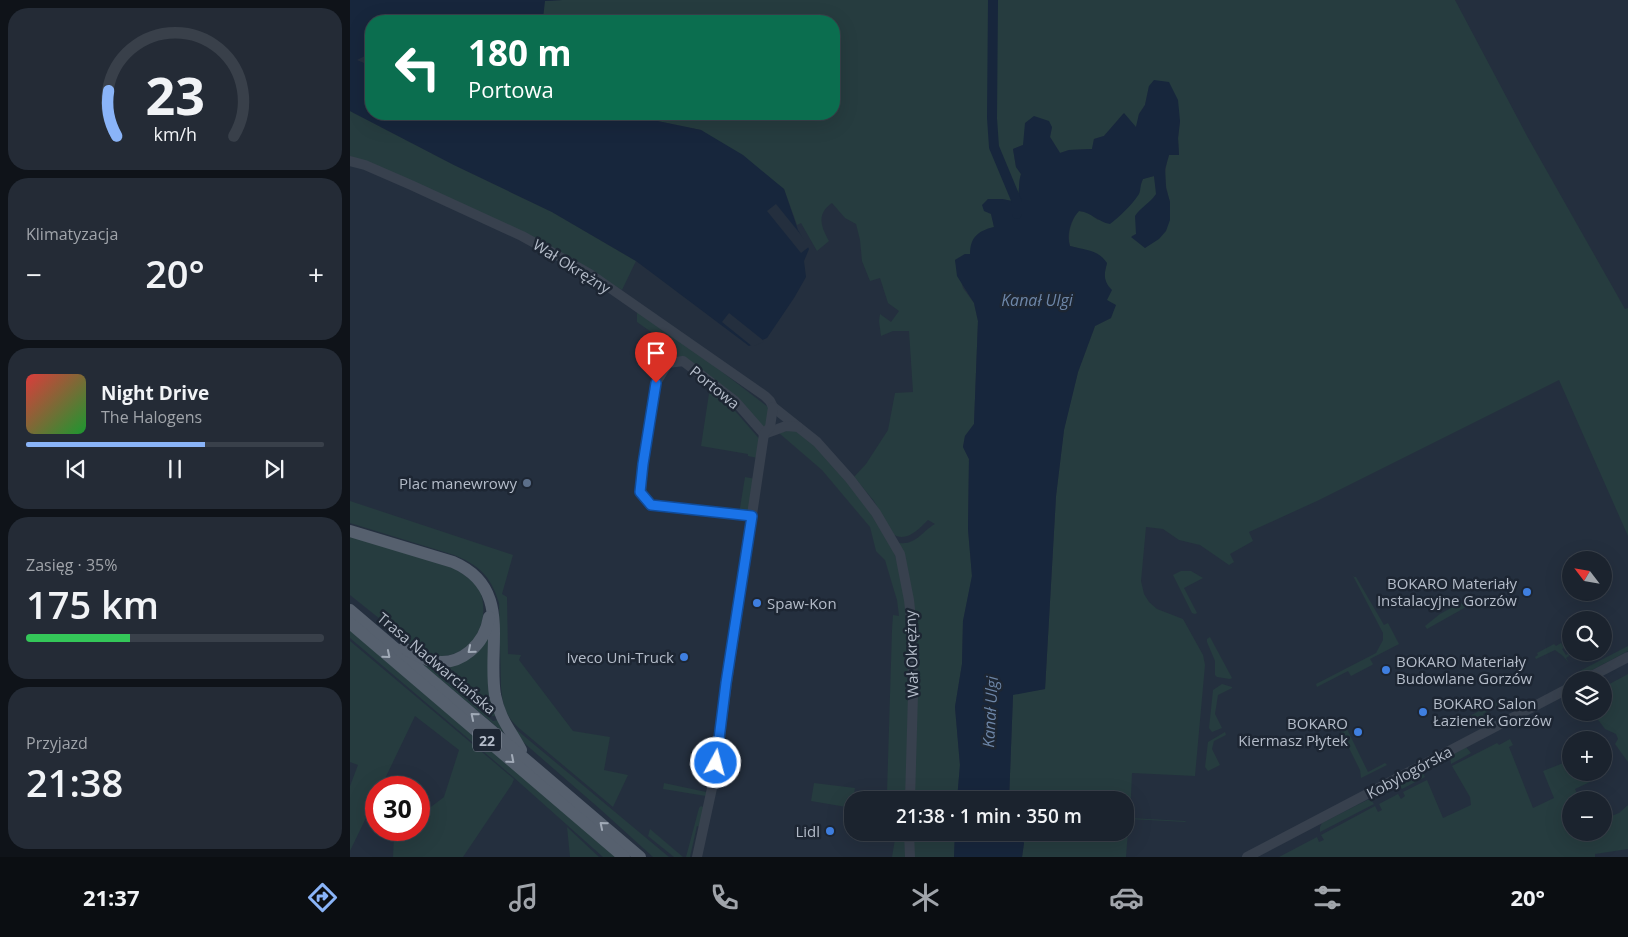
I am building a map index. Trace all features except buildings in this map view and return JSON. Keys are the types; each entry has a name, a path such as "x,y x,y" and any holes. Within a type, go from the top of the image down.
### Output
{"main road":[{"path":"350,530 447,560 464,567 482,583 488,594 494,616 495,692 498,707 505,725 525,759"},
{"path":"368,625 419,656 431,661 448,661 465,655 480,642 486,630 491,607"},
{"name":"Trasa Nadwarciańska","path":"350,610 640,857"},
{"name":"Trasa Nadwarciańska","path":"350,623 624,857"}],"street":[{"name":"Wał Okrężny","path":"350,161 411,185 498,225 590,274 765,396 770,401 772,407 817,442 850,479 876,513 900,554 909,600 912,628 913,694 910,791"},
{"name":"Portowa","path":"752,516 651,505 640,492 656,383 668,363 683,361 735,401 764,434"},
{"path":"699,857 700,842 714,779 726,683 764,434 770,427 772,407"},
{"path":"764,434 786,426 798,427"},
{"path":"1601,671 1628,657"},
{"name":"Kobylogórska","path":"1247,857 1562,692"},
{"path":"909,841 910,857"}],"green space":[{"path":"562,0 1455,0 1527,136 1625,309 1628,308 1628,536 1559,380 1317,501 1249,532 1253,541 1230,554 1234,562 1229,565 1200,545 1179,540 1163,529 1146,527 1141,581 1144,594 1157,609 1183,619 1203,655 1205,665 1195,776 1132,773 1131,791 1009,791 1013,694 1045,689 1056,496 1064,429 1078,372 1095,326 1111,318 1104,276 1107,263 1078,248 1070,246 1070,227 1079,211 1087,212 1098,220 1141,184 1143,179 1154,176 1157,194 1136,221 1136,234 1132,236 1145,248 1170,202 1165,173 1169,155 1179,155 1180,121 1149,86 1145,105 1139,114 1136,128 1123,114 1104,136 1094,139 1092,149 1069,150 1060,153 1050,137 1052,127 1013,149 1016,167 1021,174 1017,202 988,199 983,205 991,213 994,227 987,229 970,255 965,254 955,260 963,288 974,303 978,321 974,424 965,436 963,447 969,459 968,529 972,576 963,621 962,664 955,707 960,765 958,791 914,791 914,615 899,543 915,540 935,524 928,520 911,534 901,537 896,536 891,533 874,501 854,477 866,464 888,430 895,393 913,392 909,331 893,331 881,336 880,314 891,322 899,311 888,303 880,278 870,281 862,261 856,224 845,218 832,203 827,207 822,216 822,226 829,241 817,251 801,223 797,225 784,189 701,130 652,120 840,120 840,15 543,15 544,1"},
{"path":"350,111 454,165 552,212 636,261 622,290 537,241 391,172 350,156"},
{"path":"637,310 695,351 768,407 769,411 764,434 735,401 669,350 667,339 654,334 637,322"},
{"path":"710,387 729,404 762,442 758,458 748,456 748,454 701,446"},
{"path":"795,429 817,442 859,494 894,552 905,588 908,613 908,791 887,791 893,615 899,616 897,600 885,560 876,551 870,527 822,470 779,433"},
{"path":"745,477 756,479 749,515 739,514"},
{"path":"350,501 513,555 502,594 507,597 508,654 521,655 519,660 573,731 610,737 604,770 628,775 613,807 520,729 508,715 501,687 499,603 492,586 483,573 477,567 454,555 350,523"},
{"path":"350,536 450,567 473,582 481,594 483,615 481,626 470,643 462,650 453,654 438,656 430,654 410,643 350,595"},
{"path":"1181,571 1191,571 1203,578 1184,588 1197,613 1195,614 1192,613 1173,575"},
{"path":"1352,574 1356,577 1384,625 1388,623 1399,644 1370,659 1372,665 1351,676 1348,671 1317,687 1316,684 1376,653 1383,640 1383,633"},
{"path":"1460,603 1466,607 1427,629 1425,626 1440,614"},
{"path":"350,630 616,857 603,857 511,775 350,638"},
{"path":"489,635 496,716 492,716 435,668 435,666"},
{"path":"1210,637 1232,678 1217,677 1215,675 1215,661 1207,642 1207,639"},
{"path":"350,641 514,779 463,857 393,857 394,841 430,841 430,808 444,797 459,750 415,716 386,776 365,776 365,820 350,851 350,786 358,765 350,762"},
{"path":"1561,643 1562,655 1555,650 1536,659 1537,653 1554,644 1556,646"},
{"path":"1628,646 1628,651 1612,660 1612,654"},
{"path":"1599,661 1609,661 1590,671 1580,671"},
{"path":"421,663 427,665 493,721 498,720 504,733"},
{"path":"1628,674 1628,762 1615,744 1618,739 1616,734 1605,729 1599,721 1612,721 1612,683"},
{"path":"1222,684 1232,688 1218,695 1215,714 1222,728 1212,732 1209,728 1213,690"},
{"path":"1504,698 1508,699 1482,714 1510,700 1483,714 1484,717 1457,729 1464,724 1462,720"},
{"path":"507,720 669,857 653,857 516,736"},
{"path":"1346,727 1368,772 1385,763 1387,765 1361,778 1360,770 1340,730"},
{"path":"1225,732 1226,735 1214,741 1212,749 1220,765 1208,771 1205,767 1208,742"},
{"path":"1510,739 1513,745 1509,747 1533,808 1554,798 1543,771 1562,764 1562,781 1592,781 1575,789 1576,791 1562,791 1562,841 1612,841 1612,816 1619,813 1628,805 1628,849 1595,854 1595,857 1279,857 1317,837 1319,842 1324,840 1321,835 1375,806 1378,812 1382,810 1379,804 1398,794 1401,799 1405,796 1403,792 1427,780 1443,818 1471,805 1470,797 1452,766 1497,743 1499,745"},
{"path":"1466,747 1471,753 1451,764 1450,756"},
{"path":"1419,772 1423,773 1425,777 1402,789 1400,786 1402,781"},
{"path":"664,783 706,792 706,796 663,789"},
{"path":"814,783 855,788 855,791 844,791 844,807 811,801"},
{"path":"1367,800 1371,800 1374,804 1320,832 1322,823"},
{"path":"701,806 705,808 700,827 697,826 690,857 686,857 699,808"},
{"path":"1134,818 1185,821 1134,819"},
{"path":"567,827 599,857 570,857"},
{"path":"650,829 683,857 674,857 648,836"},
{"path":"895,841 906,841 905,857 892,857"},
{"path":"913,841 955,841 954,857 912,857"},
{"path":"1023,841 1127,841 1126,857 1022,857"}],"water":[{"path":"350,0 562,0 545,1 543,15 365,15 365,56 357,60 365,63 365,119 350,111"},
{"name":"Kanał Ulgi","path":"1154,80 1169,82 1178,100 1180,121 1179,155 1169,155 1165,169 1166,188 1170,202 1170,220 1166,231 1159,239 1145,248 1131,237 1136,234 1135,216 1156,194 1154,176 1143,179 1140,192 1136,198 1110,224 1079,211 1074,218 1069,232 1070,246 1095,253 1107,263 1105,277 1107,284 1112,290 1107,300 1116,305 1111,318 1095,326 1078,372 1064,430 1056,496 1045,689 1013,695 1009,791 958,791 960,765 955,707 962,664 963,621 972,576 968,529 969,459 963,447 965,436 974,424 978,321 974,303 957,276 955,260 965,254 970,254 973,239 979,233 994,227 991,214 984,211 982,205 988,199 1017,202 1021,174 1016,167 1013,149 1023,145 1025,123 1034,116 1049,121 1052,127 1050,137 1060,153 1069,150 1092,149 1094,139 1104,136 1124,113 1136,127 1139,114 1145,105 1149,86"},
{"path":"367,120 652,120 701,130 743,155 784,189 798,230 809,249 804,261 806,277 767,338 749,346 636,261 552,212 454,165"},
{"path":"955,841 1023,841 1024,843 1022,857 954,857"}],"pier":[{"path":"776,204 810,246 801,253 767,211"},
{"path":"729,313 764,341 753,347 722,322"}],"waterway":[{"name":"Kanał Ulgi","path":"993,0 992,118 994,147 1017,202 1017,214"}],"place":[{"name":"Plac manewrowy","path":"527,483"},
{"name":"BOKARO Materiały Instalacyjne Gorzów","path":"1527,592"},
{"name":"Spaw-Kon","path":"757,603"},
{"name":"Iveco Uni-Truck","path":"684,657"},
{"name":"BOKARO Materiały Budowlane Gorzów","path":"1386,670"},
{"name":"BOKARO Salon Łazienek Gorzów","path":"1423,712"},
{"name":"BOKARO Kiermasz Płytek","path":"1358,732"},
{"name":"Lidl","path":"830,831"}],"route":[{"path":"656,383 640,492 651,505 752,516 726,683 716,763"}]}
